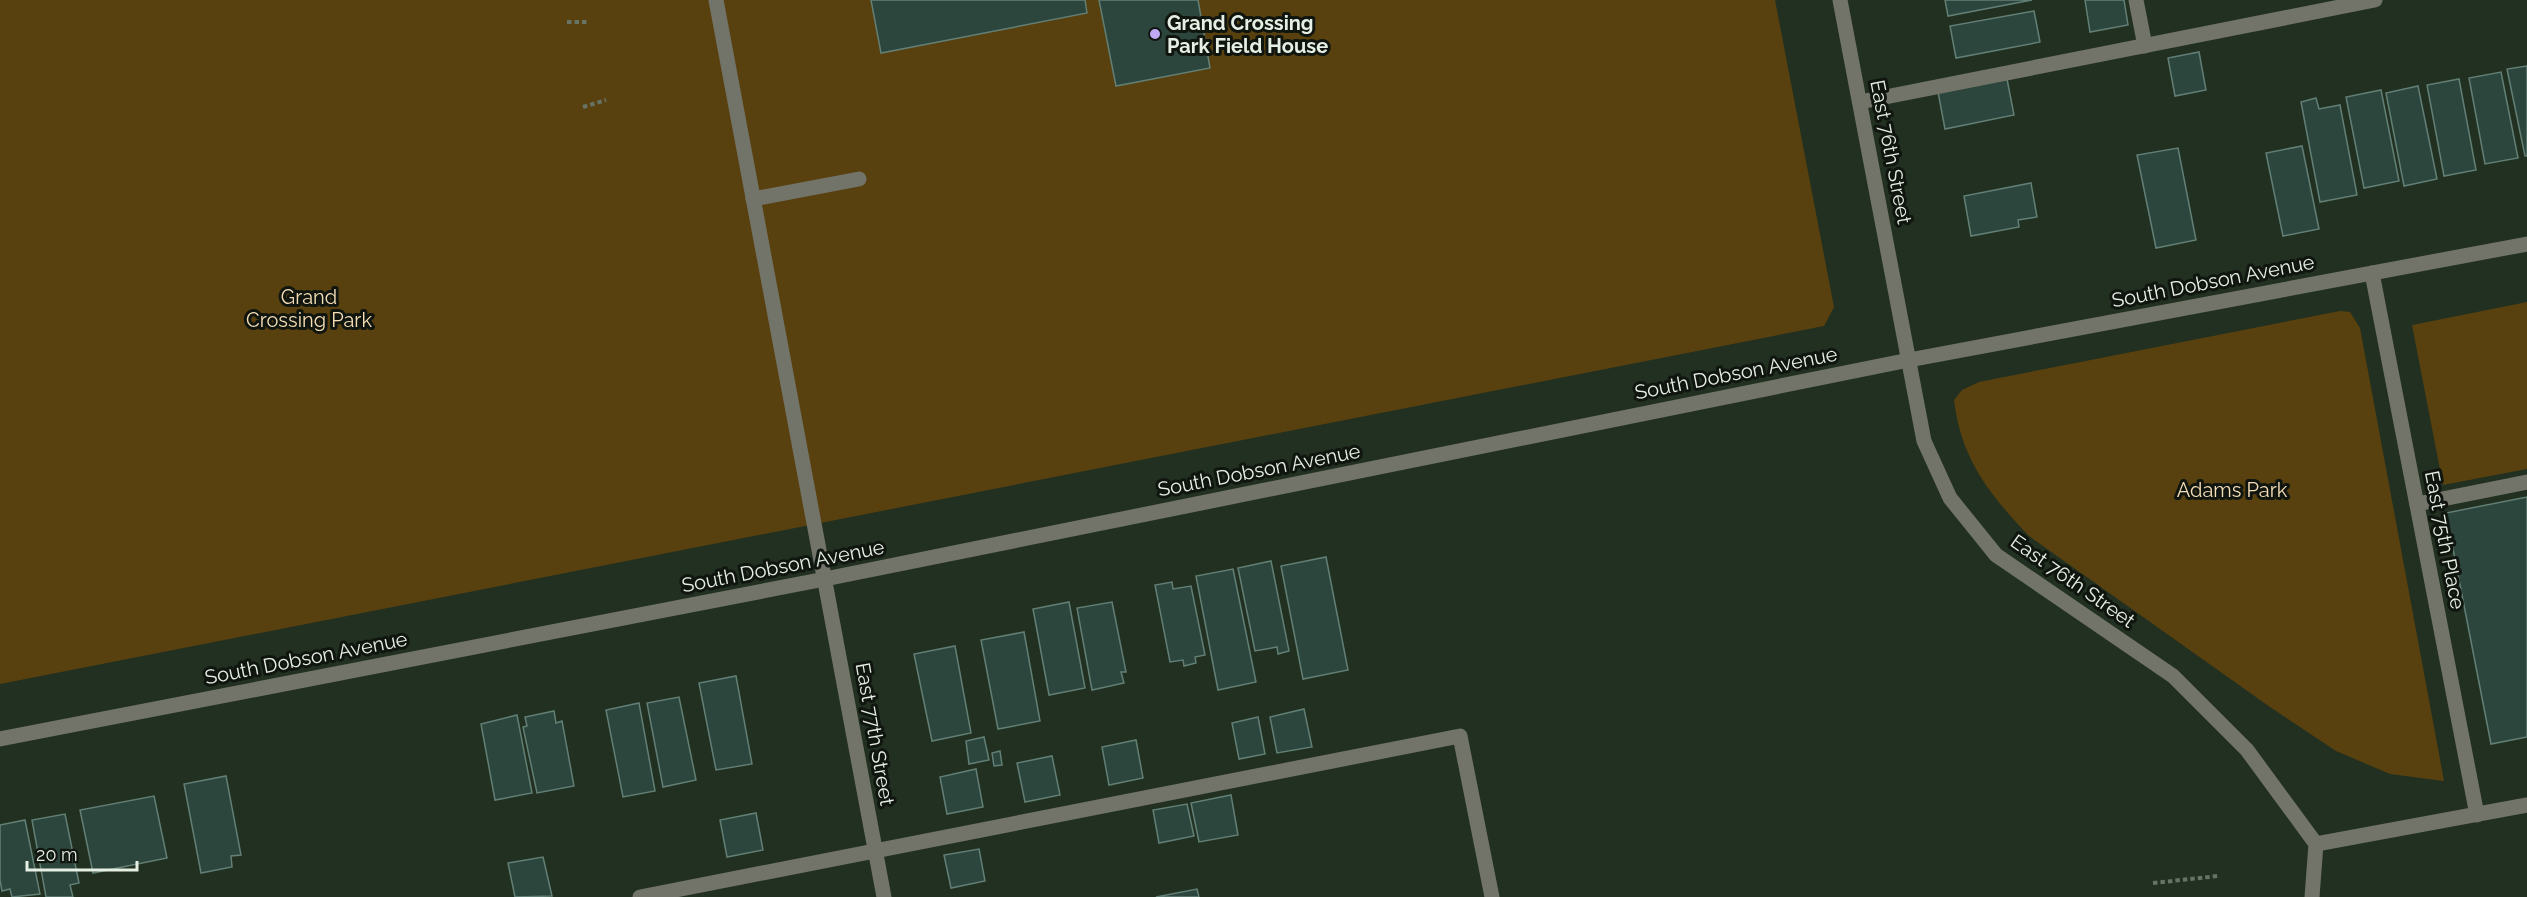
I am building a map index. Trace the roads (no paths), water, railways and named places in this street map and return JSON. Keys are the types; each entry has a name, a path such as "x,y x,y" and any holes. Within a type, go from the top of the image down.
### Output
{"street":[{"name":"East 77th Street","path":"716,0 884,897"},
{"name":"East 76th Street","path":"1840,0 1924,441 1950,498 1996,555 2173,676 2247,750 2316,844"},
{"path":"2136,0 2145,46"},
{"path":"1860,102 2375,0"},
{"path":"753,199 858,179"},
{"name":"South Dobson Avenue","path":"0,739 825,579 1909,360 2527,244"},
{"name":"East 75th Place","path":"2372,273 2476,815"},
{"path":"2417,504 2527,482"},
{"path":"640,897 1460,736 1492,897"},
{"path":"2312,897 2316,844 2527,805"}],"place":[{"name":"Grand Crossing Park Field House","path":"1155,34"}],"park label":[{"name":"Grand Crossing Park","path":"309,308"},
{"name":"Adams Park","path":"2232,490"}]}
